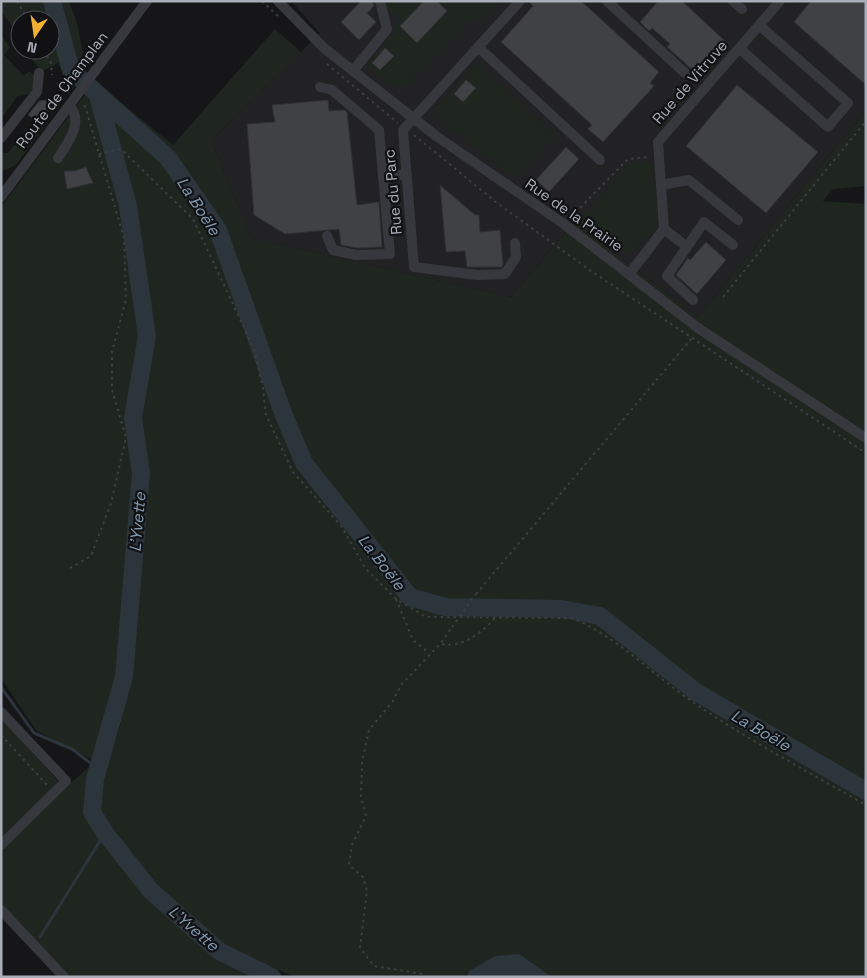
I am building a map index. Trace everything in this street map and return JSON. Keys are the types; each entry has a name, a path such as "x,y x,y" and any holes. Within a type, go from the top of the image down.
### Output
{"street":[{"name":"Route de Champlan","path":"1,197 147,1"},
{"name":"Rue de la Prairie","path":"278,1 324,48 412,118 564,224 630,273 698,328 866,438"},
{"path":"353,71 387,29 380,1"},
{"name":"Rue du Parc","path":"515,243 516,257 505,274 477,275 414,267 404,128 520,1"},
{"path":"607,1 685,72"},
{"path":"733,1 742,9"},
{"name":"Rue de Vitruve","path":"664,229 658,142 780,1"},
{"path":"739,48 828,128 848,103 759,25"},
{"path":"478,47 600,160"},
{"path":"1,138 37,92 39,73"},
{"path":"320,87 332,90 379,130 390,254 356,255 333,250 327,236"},
{"path":"58,158 71,137 76,124 72,101"},
{"path":"384,175 407,175"},
{"path":"661,185 690,180 738,220"},
{"path":"693,300 667,276 686,246 704,222 733,244"},
{"path":"630,273 664,229 686,246"},
{"path":"1,712 66,781 1,845"},
{"path":"1,910 64,977"}],"path":[{"path":"262,1 285,23"},
{"path":"49,60 52,75"},
{"path":"323,60 497,203 591,272 866,453"},
{"path":"58,83 72,101 85,106 124,238 126,299 112,352 112,390 126,436 111,503 91,556 70,568"},
{"path":"723,297 866,121"},
{"path":"99,154 121,149 193,218 254,349 263,388 266,415 293,472 342,527 365,568 396,599 426,616 572,618 595,627 698,705 744,735 866,805"},
{"path":"564,224 628,158 659,156"},
{"path":"422,974 374,966 360,948 367,891 362,877 349,865 352,844 366,816 361,796 362,762 369,730 393,701 401,685 441,643 476,594 690,341"},
{"path":"396,599 413,640 430,653"},
{"path":"441,643 456,645 476,635 496,618"},
{"path":"1,735 54,793"}],"shaded area":[{"path":"1,1 69,1 78,26 86,72 73,88 68,84 58,63 42,71 32,60 60,60 60,10 10,10 10,23 1,11"},
{"path":"291,1 866,1 866,110 698,317 574,222 511,297 251,238 211,140 320,33"},
{"path":"385,1 424,1 417,42 447,11 437,1 499,1 480,22 474,19 405,87 396,88 368,68 368,63 393,35 398,18 385,9"},
{"path":"275,29 301,52 211,140 251,238 511,297 574,222 698,317 866,110 866,186 833,189 823,201 866,204 866,977 295,977 223,946 140,870 109,833 102,821 99,807 102,781 121,722 108,717 93,760 36,730 1,678 1,207 95,81 173,145"},
{"path":"1,35 10,48 4,55 24,76 29,71 36,77 31,93 17,97 1,119"},
{"path":"481,60 487,62 482,68 556,136 516,179 442,122 435,108"},
{"path":"49,101 56,101 57,105 49,111 46,124 16,165 1,172 1,153 8,153"},
{"path":"651,162 658,217 657,227 628,255 579,221 629,163"},
{"path":"1,718 57,780 57,787 1,842"},
{"path":"89,767 93,770 87,815 151,891 218,951 272,977 68,977 1,904 1,850 50,801"},
{"path":"519,954 552,977 467,977 469,971 495,956"}],"building":[{"path":"361,1 373,1 374,6 367,13 376,22 359,40 341,22"},
{"path":"424,1 437,1 447,11 417,43 400,26"},
{"path":"528,1 581,1 659,72 650,83 654,86 603,142 588,129 592,125 501,42 533,6"},
{"path":"658,1 682,1 726,42 696,73 667,47 670,44 652,28 649,31 640,22"},
{"path":"811,1 866,1 866,85 794,22"},
{"path":"385,48 394,56 380,70 372,63"},
{"path":"466,80 476,88 463,102 454,94"},
{"path":"737,85 818,152 766,213 686,146"},
{"path":"46,100 47,107 37,121 28,115 39,101"},
{"path":"328,100 329,111 344,110 347,112 357,205 379,202 382,247 357,248 341,245 339,229 285,234 254,215 247,124 275,122 272,105"},
{"path":"566,147 579,159 549,192 536,180"},
{"path":"86,167 93,183 67,189 64,171 75,171"},
{"path":"440,185 475,215 479,215 480,232 500,230 502,267 467,267 465,251 446,252"},
{"path":"706,242 726,260 697,294 676,275 688,258 690,260"}],"waterway":[{"name":"La Boële","path":"52,1 71,70 168,158 218,230 283,413 304,463 410,597 445,607 562,609 600,616 696,692 866,791"},
{"name":"L'Yvette","path":"98,96 128,206 147,336 133,418 141,473 124,677 95,779 92,812 105,833 151,891 219,951 272,977"},
{"path":"1,687 34,733 72,749 98,769"},
{"path":"40,937 105,833"}]}
